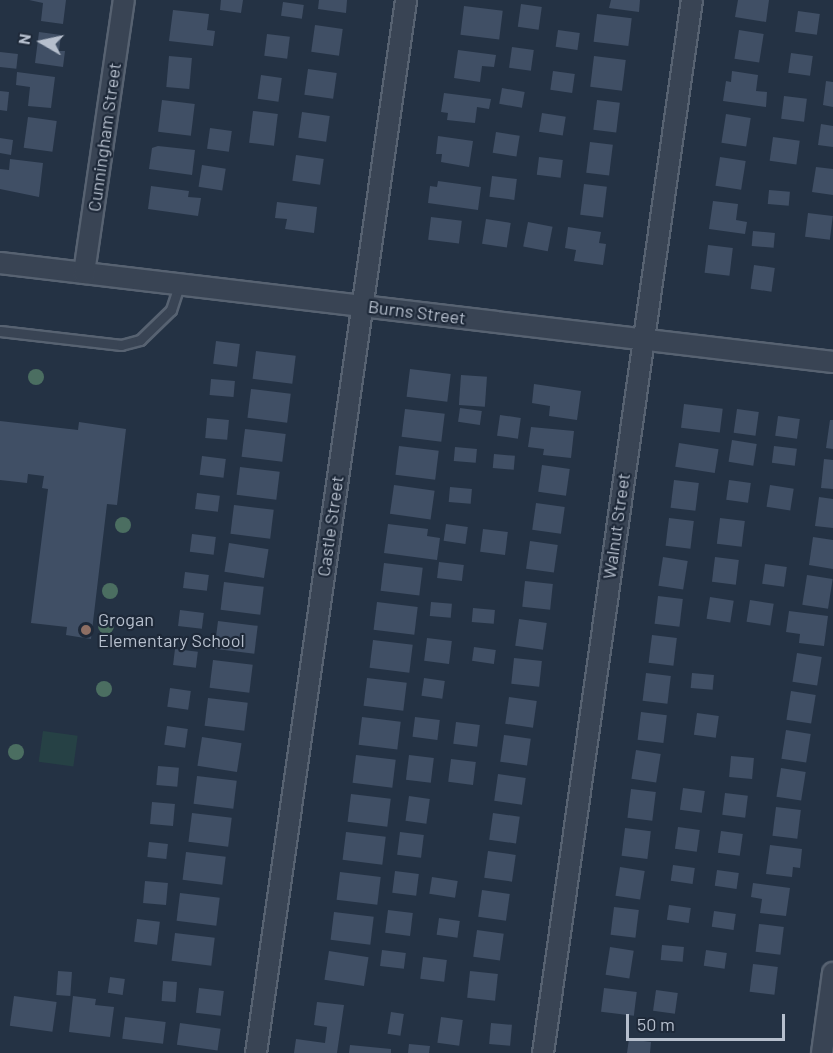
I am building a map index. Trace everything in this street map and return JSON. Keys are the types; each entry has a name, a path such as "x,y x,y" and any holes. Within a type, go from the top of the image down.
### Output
{"street":[{"name":"Cunningham Street","path":"84,273 124,0"},
{"name":"Castle Street","path":"256,1053 360,306 406,0"},
{"name":"Walnut Street","path":"543,1053 642,339 692,0"},
{"name":"Burns Street","path":"0,263 833,362"},
{"path":"822,1053 833,973"}],"lane":[{"path":"0,331 121,345 140,340 171,310 179,285"}],"green space":[{"path":"43,731 78,736 73,767 39,762"}],"building":[{"path":"29,0 66,0 63,24 41,21 43,3"},
{"path":"221,0 243,0 241,13 220,10"},
{"path":"319,0 347,0 346,13 318,9"},
{"path":"611,0 640,0 639,12 609,8"},
{"path":"738,0 769,0 766,22 735,17"},
{"path":"283,2 304,5 302,19 281,16"},
{"path":"521,4 542,7 539,30 518,27"},
{"path":"464,6 503,11 499,40 460,35"},
{"path":"173,10 209,14 207,30 215,31 213,46 169,41"},
{"path":"798,11 820,14 817,35 795,32"},
{"path":"597,14 632,18 628,46 594,42"},
{"path":"315,25 343,29 339,56 311,52"},
{"path":"558,30 580,33 577,50 556,47"},
{"path":"739,30 764,34 759,63 734,59"},
{"path":"39,32 61,35 59,51 65,51 63,67 35,63"},
{"path":"267,34 290,37 287,59 264,56"},
{"path":"512,47 534,50 531,71 509,68"},
{"path":"458,50 496,55 494,67 482,66 480,82 454,78"},
{"path":"0,52 18,54 16,69 0,67"},
{"path":"791,53 813,56 810,76 788,73"},
{"path":"169,56 192,58 189,89 166,87"},
{"path":"594,56 626,60 622,91 590,87"},
{"path":"308,69 337,73 333,99 304,95"},
{"path":"553,71 575,74 572,93 550,90"},
{"path":"732,71 758,75 756,91 767,92 766,107 723,101 726,81 731,82"},
{"path":"17,72 55,77 51,108 28,106 30,87 16,85"},
{"path":"261,75 282,78 278,102 258,99"},
{"path":"826,81 833,82 833,107 823,105"},
{"path":"502,88 525,92 522,108 499,104"},
{"path":"0,91 9,92 7,111 0,110"},
{"path":"444,93 491,99 489,109 477,107 475,123 447,120 448,113 441,112"},
{"path":"784,96 807,99 804,122 781,119"},
{"path":"162,100 195,104 191,136 158,132"},
{"path":"597,100 620,103 616,133 593,130"},
{"path":"253,111 278,114 274,146 249,143"},
{"path":"302,112 330,116 326,142 298,138"},
{"path":"542,113 566,117 563,136 539,132"},
{"path":"726,114 751,118 746,147 721,143"},
{"path":"28,117 57,121 52,152 24,148"},
{"path":"821,124 833,126 833,147 818,145"},
{"path":"210,128 232,131 229,152 207,149"},
{"path":"496,132 520,136 516,156 493,153"},
{"path":"438,136 473,141 469,167 441,162 442,154 436,154"},
{"path":"773,137 800,141 796,165 770,161"},
{"path":"0,138 13,140 11,155 0,153"},
{"path":"590,142 613,145 609,176 586,173"},
{"path":"158,146 195,150 192,175 149,169 152,148"},
{"path":"296,155 324,159 320,185 292,181"},
{"path":"539,157 563,160 561,178 537,175"},
{"path":"720,157 746,161 741,190 715,186"},
{"path":"10,159 43,163 39,197 0,189 0,169 9,170"},
{"path":"202,165 226,169 222,190 199,187"},
{"path":"816,167 833,169 833,195 812,192"},
{"path":"492,176 517,179 514,200 489,197"},
{"path":"438,181 481,187 478,210 428,203 430,186 437,187"},
{"path":"584,184 607,187 603,218 580,215"},
{"path":"151,186 189,191 188,197 201,198 198,216 148,209"},
{"path":"769,190 790,192 789,206 768,204"},
{"path":"713,201 738,204 736,220 747,222 745,234 709,229"},
{"path":"277,202 317,207 314,233 285,229 287,219 275,218"},
{"path":"808,213 833,216 830,240 805,237"},
{"path":"431,217 462,221 459,244 428,240"},
{"path":"486,219 511,223 507,248 482,244"},
{"path":"528,222 553,227 548,251 523,247"},
{"path":"568,227 601,232 599,243 606,244 603,265 574,261 576,250 565,248"},
{"path":"753,231 775,233 774,248 752,246"},
{"path":"708,245 733,248 729,276 705,273"},
{"path":"754,265 775,268 771,292 751,289"},
{"path":"216,341 240,344 237,367 213,364"},
{"path":"256,351 296,356 292,384 253,379"},
{"path":"410,369 451,374 447,402 407,397"},
{"path":"461,375 487,377 485,407 459,405"},
{"path":"211,379 235,381 234,397 210,395"},
{"path":"534,384 581,391 577,420 549,416 550,406 532,403"},
{"path":"251,389 291,394 287,423 247,418"},
{"path":"684,404 723,409 720,433 681,428"},
{"path":"460,408 482,411 480,425 458,422"},
{"path":"405,409 445,414 441,442 402,437"},
{"path":"737,409 759,412 755,436 734,433"},
{"path":"500,415 521,418 518,439 497,436"},
{"path":"778,416 800,419 797,439 775,436"},
{"path":"207,418 229,420 227,440 205,438"},
{"path":"830,420 833,420 833,449 826,448"},
{"path":"0,421 78,430 79,422 126,429 117,505 107,504 91,639 66,635 67,627 31,623 48,489 42,488 44,476 28,474 27,483 0,480"},
{"path":"531,427 574,431 571,458 543,455 544,449 528,447"},
{"path":"245,429 286,434 282,462 242,457"},
{"path":"732,440 757,444 753,466 729,462"},
{"path":"679,443 719,449 715,473 675,467"},
{"path":"399,446 439,451 435,480 395,475"},
{"path":"774,446 797,449 795,466 772,463"},
{"path":"455,447 477,449 476,463 454,461"},
{"path":"494,454 515,456 514,470 493,468"},
{"path":"202,456 226,459 224,478 200,475"},
{"path":"824,459 833,460 833,489 821,488"},
{"path":"542,465 570,469 566,496 538,492"},
{"path":"240,467 280,472 276,500 237,495"},
{"path":"674,480 699,483 695,511 671,508"},
{"path":"729,480 751,483 748,503 726,500"},
{"path":"394,485 435,491 431,519 390,514"},
{"path":"770,485 794,489 790,510 767,507"},
{"path":"450,487 472,489 471,504 449,502"},
{"path":"197,493 220,496 218,512 195,509"},
{"path":"819,497 833,499 833,528 815,526"},
{"path":"536,503 565,507 561,534 532,530"},
{"path":"234,505 274,510 270,539 230,534"},
{"path":"669,518 694,521 690,549 666,546"},
{"path":"720,518 745,521 742,547 717,544"},
{"path":"388,524 428,529 427,536 440,538 437,560 384,553"},
{"path":"446,524 468,527 465,544 444,541"},
{"path":"483,529 508,532 505,555 480,552"},
{"path":"192,534 216,537 214,555 190,552"},
{"path":"813,537 833,540 833,569 809,565"},
{"path":"530,541 558,545 554,573 526,569"},
{"path":"229,543 269,549 264,578 224,572"},
{"path":"663,557 688,561 683,590 658,586"},
{"path":"715,557 739,560 736,585 712,582"},
{"path":"439,562 464,565 462,581 437,578"},
{"path":"384,563 423,568 419,596 381,591"},
{"path":"765,564 787,567 784,587 762,584"},
{"path":"185,572 209,575 207,591 183,588"},
{"path":"807,575 833,579 828,609 802,605"},
{"path":"525,581 553,584 550,610 522,607"},
{"path":"224,582 264,587 260,615 221,610"},
{"path":"658,596 683,599 679,627 655,624"},
{"path":"710,597 734,601 730,622 707,619"},
{"path":"750,600 774,604 770,625 747,622"},
{"path":"377,602 418,607 414,635 374,630"},
{"path":"431,602 452,604 451,618 430,616"},
{"path":"473,608 495,610 494,624 472,622"},
{"path":"180,610 204,613 202,629 178,626"},
{"path":"789,611 828,616 824,646 799,643 800,634 786,632"},
{"path":"519,619 547,623 543,650 515,646"},
{"path":"218,621 258,626 254,654 215,649"},
{"path":"652,635 677,638 673,666 649,663"},
{"path":"427,638 452,641 449,664 424,661"},
{"path":"373,640 413,645 409,673 370,668"},
{"path":"474,647 496,650 494,664 472,661"},
{"path":"175,649 198,652 196,668 173,665"},
{"path":"797,653 822,657 817,686 792,682"},
{"path":"514,658 542,661 539,687 511,684"},
{"path":"213,660 253,665 249,693 210,688"},
{"path":"646,673 671,676 667,704 643,701"},
{"path":"692,673 714,675 713,690 691,688"},
{"path":"367,678 407,683 403,711 364,706"},
{"path":"424,678 445,681 442,699 421,696"},
{"path":"170,688 191,691 188,710 167,707"},
{"path":"791,691 816,695 811,724 786,720"},
{"path":"509,697 537,701 533,728 505,724"},
{"path":"208,698 248,703 244,731 205,726"},
{"path":"641,712 667,715 663,743 638,740"},
{"path":"697,713 719,716 716,738 694,735"},
{"path":"362,717 401,722 397,750 359,745"},
{"path":"415,717 440,720 437,740 413,737"},
{"path":"456,722 480,725 477,747 453,744"},
{"path":"167,726 188,729 185,748 164,745"},
{"path":"786,730 811,734 806,763 781,759"},
{"path":"504,735 531,739 527,765 500,762"},
{"path":"202,737 242,743 237,772 197,766"},
{"path":"636,750 661,754 656,783 631,779"},
{"path":"356,755 396,760 392,788 353,783"},
{"path":"409,755 434,758 431,783 406,780"},
{"path":"731,756 754,758 752,779 729,777"},
{"path":"451,759 476,762 473,785 448,782"},
{"path":"158,766 179,768 177,787 156,785"},
{"path":"781,768 806,772 801,801 776,797"},
{"path":"498,774 526,778 522,805 494,801"},
{"path":"197,776 237,781 233,809 194,804"},
{"path":"683,788 705,791 702,813 680,810"},
{"path":"631,789 656,792 652,821 627,818"},
{"path":"725,793 748,796 745,818 722,815"},
{"path":"351,794 391,799 387,827 348,822"},
{"path":"409,796 430,799 426,824 406,821"},
{"path":"152,802 175,804 173,826 150,824"},
{"path":"776,807 801,810 797,839 772,836"},
{"path":"192,813 232,818 228,847 188,842"},
{"path":"493,813 520,817 516,843 489,840"},
{"path":"678,827 700,830 697,852 675,849"},
{"path":"625,828 651,831 647,859 622,856"},
{"path":"721,831 743,834 740,856 718,853"},
{"path":"346,832 386,837 382,865 343,860"},
{"path":"400,832 424,835 421,858 397,855"},
{"path":"149,842 168,844 166,859 147,857"},
{"path":"770,845 802,849 800,868 793,867 792,877 766,874"},
{"path":"488,851 516,855 512,882 484,878"},
{"path":"186,852 226,857 222,885 183,880"},
{"path":"673,865 695,868 693,884 671,881"},
{"path":"620,867 645,871 640,900 615,896"},
{"path":"717,870 739,873 737,889 715,886"},
{"path":"395,871 419,874 416,896 392,893"},
{"path":"340,872 381,877 377,905 337,900"},
{"path":"432,877 458,881 455,898 429,894"},
{"path":"145,881 168,883 166,905 143,903"},
{"path":"753,883 790,888 786,916 760,913 762,899 751,897"},
{"path":"482,890 510,894 506,921 478,917"},
{"path":"180,893 220,898 216,926 177,921"},
{"path":"669,905 691,908 689,923 667,920"},
{"path":"614,907 639,910 635,938 611,935"},
{"path":"388,910 413,913 410,936 385,933"},
{"path":"714,911 736,914 734,930 712,927"},
{"path":"334,912 374,917 370,945 331,940"},
{"path":"439,918 460,921 457,938 437,935"},
{"path":"137,919 160,922 157,945 134,942"},
{"path":"759,924 784,927 780,955 756,952"},
{"path":"477,930 504,934 500,960 473,957"},
{"path":"175,933 215,938 211,966 172,961"},
{"path":"662,945 684,947 683,962 661,960"},
{"path":"610,947 634,951 629,978 606,975"},
{"path":"382,950 406,953 404,969 380,966"},
{"path":"706,950 727,953 725,969 704,966"},
{"path":"329,951 369,957 364,986 324,980"},
{"path":"423,957 447,960 444,982 420,979"},
{"path":"753,964 778,967 774,995 750,992"},
{"path":"58,971 72,972 70,996 56,995"},
{"path":"470,971 498,974 495,1001 467,998"},
{"path":"110,977 125,979 123,995 108,993"},
{"path":"163,981 177,982 176,1002 162,1001"},
{"path":"199,988 224,991 221,1016 196,1013"},
{"path":"604,988 637,992 634,1016 601,1012"},
{"path":"656,990 678,993 675,1014 653,1011"},
{"path":"14,996 57,1002 52,1032 10,1026"},
{"path":"73,996 96,999 95,1005 114,1007 110,1037 69,1032"},
{"path":"317,1002 344,1005 337,1053 294,1053 296,1039 325,1043 327,1027 314,1025"},
{"path":"391,1012 404,1014 400,1036 388,1034"},
{"path":"125,1017 166,1022 163,1044 122,1039"},
{"path":"441,1017 463,1020 459,1046 437,1043"},
{"path":"180,1023 221,1029 218,1050 177,1045"},
{"path":"491,1023 512,1025 510,1046 489,1044"},
{"path":"629,1039 651,1042 650,1053 627,1053"},
{"path":"409,1044 430,1046 429,1053 408,1053"},
{"path":"350,1045 391,1049 391,1053 349,1053"}],"place":[{"name":"Grogan Elementary School","path":"86,630"}]}
